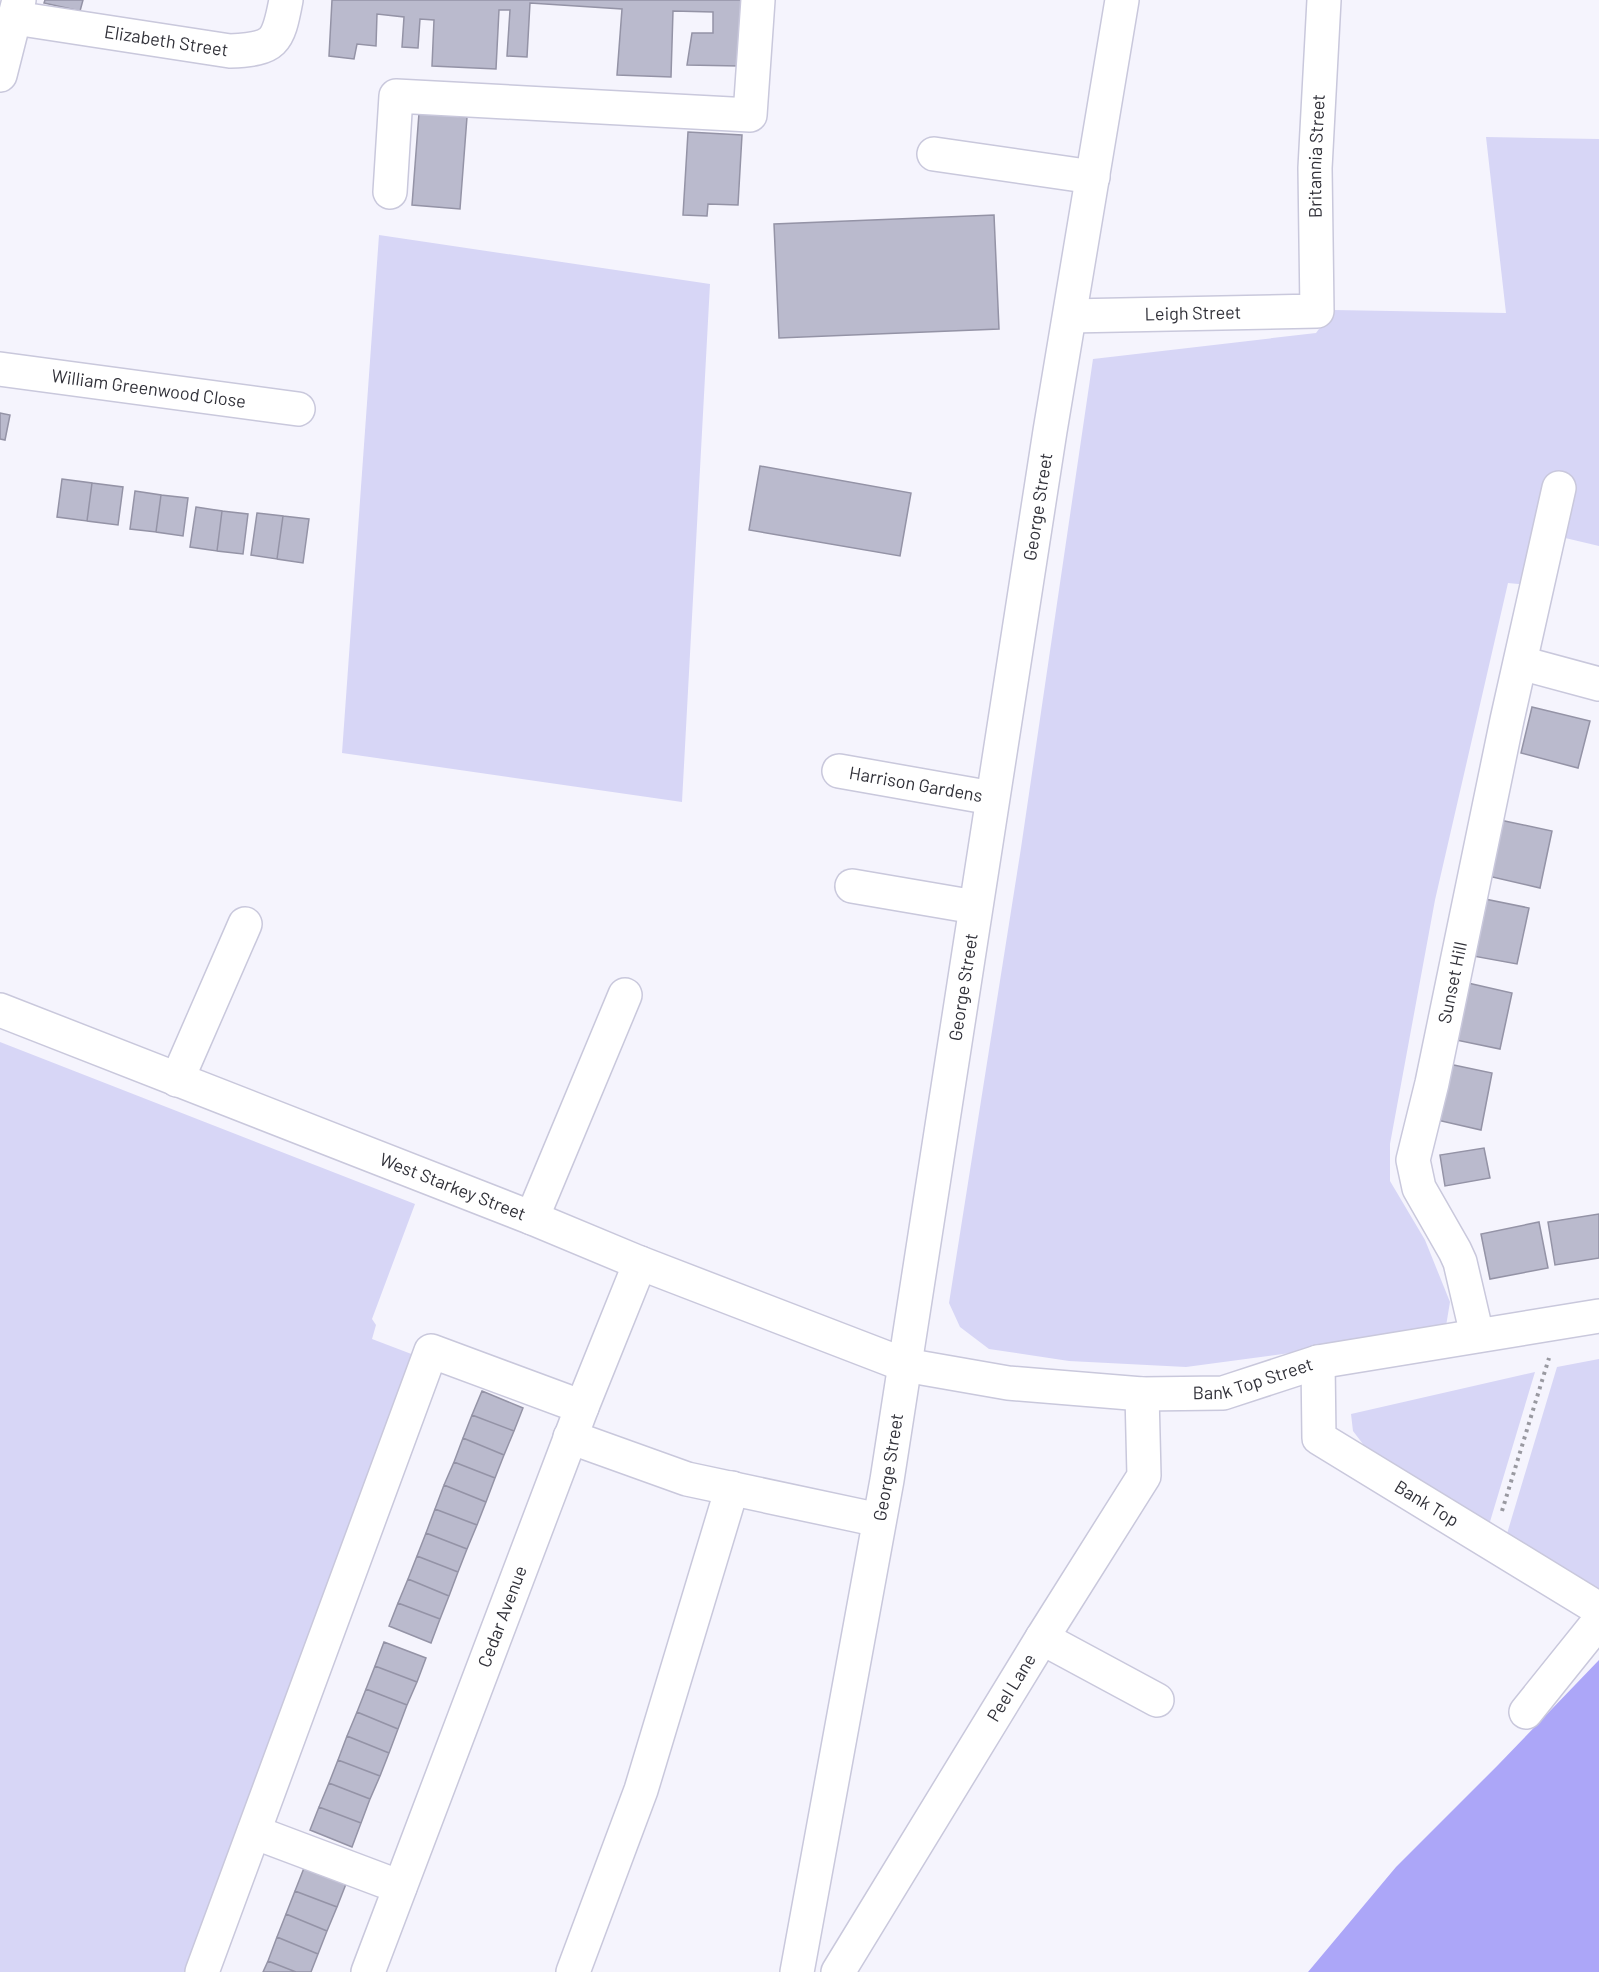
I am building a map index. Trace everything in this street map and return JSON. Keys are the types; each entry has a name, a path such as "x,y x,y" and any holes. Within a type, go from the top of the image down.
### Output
{"street":[{"name":"Elizabeth Street","path":"17,9 230,51 257,50 271,43 282,23 286,0"},
{"path":"390,192 396,96 750,115 758,0"},
{"name":"George Street","path":"797,1972 905,1365 992,798 1122,0"},
{"name":"Britannia Street","path":"1317,311 1315,168 1324,0"},
{"path":"0,75 17,9"},
{"path":"934,154 1093,177"},
{"name":"Leigh Street","path":"1070,316 1317,311"},
{"name":"William Greenwood Close","path":"0,369 298,409"},
{"name":"Sunset Hill","path":"1477,1335 1460,1262 1419,1188 1413,1160 1451,994 1507,720 1559,488"},
{"path":"1521,663 1599,684"},
{"name":"Harrison Gardens","path":"839,771 992,798"},
{"path":"852,886 975,907"},
{"path":"177,1080 244,924"},
{"path":"532,1218 625,995"},
{"name":"West Starkey Street","path":"0,1010 532,1218 640,1263 905,1365"},
{"name":"Cedar Avenue","path":"369,1972 570,1437 640,1263"},
{"name":"Bank Top Street","path":"905,1365 1008,1383 1142,1394 1224,1393 1318,1362 1599,1316"},
{"path":"202,1972 431,1351 582,1407"},
{"name":"Bank Top","path":"1318,1362 1319,1438 1599,1609"},
{"name":"Peel Lane","path":"838,1972 1144,1476 1142,1394"},
{"path":"570,1437 687,1479 879,1520"},
{"path":"573,1972 641,1790 732,1488"},
{"path":"1526,1712 1599,1621"},
{"path":"1042,1638 1157,1700"},
{"path":"254,1832 400,1887"}],"path":[{"path":"1493,1544 1559,1323"}],"shaded area":[{"path":"1486,137 1599,139 1599,546 1561,537 1550,587 1508,583 1435,900 1390,1144 1390,1181 1425,1240 1450,1302 1445,1332 1186,1367 1069,1361 989,1349 960,1327 949,1303 1021,848 1093,359 1316,333 1333,310 1506,313"},
{"path":"379,235 710,284 682,802 342,753"},
{"path":"0,1042 415,1204 372,1319 376,1325 372,1339 414,1355 193,1972 0,1972"},
{"path":"1599,1359 1599,1592 1506,1537 1557,1367"},
{"path":"1535,1372 1489,1525 1369,1452 1353,1431 1351,1414"},
{"path":"1599,1660 1599,1972 1308,1972 1396,1867"}],"building":[{"path":"45,0 83,0 80,11 44,3"},
{"path":"332,0 746,0 739,66 687,65 692,33 713,33 713,12 673,11 671,77 617,75 622,9 530,3 527,57 507,56 510,10 499,10 496,69 432,66 434,20 420,19 418,48 402,47 404,17 377,14 376,46 357,44 354,59 329,56"},
{"path":"419,113 467,117 460,209 412,205"},
{"path":"688,132 742,135 738,205 708,204 707,216 683,215"},
{"path":"994,215 999,329 779,338 774,224"},
{"path":"0,413 10,415 5,440 0,439"},
{"path":"760,466 911,493 900,556 749,530"},
{"path":"62,479 92,483 87,521 57,517"},
{"path":"92,483 123,487 118,525 87,521"},
{"path":"135,491 161,495 156,532 130,529"},
{"path":"161,495 188,498 183,536 156,532"},
{"path":"196,507 222,511 217,551 190,547"},
{"path":"222,511 248,514 243,554 217,551"},
{"path":"257,513 283,516 277,559 251,555"},
{"path":"283,516 309,519 303,563 277,559"},
{"path":"1532,707 1590,721 1578,768 1521,753"},
{"path":"1500,820 1552,831 1540,888 1488,876"},
{"path":"1485,899 1529,908 1517,964 1473,956"},
{"path":"1468,983 1512,993 1500,1049 1456,1040"},
{"path":"1449,1064 1492,1073 1481,1130 1437,1120"},
{"path":"1484,1148 1490,1178 1445,1186 1440,1155"},
{"path":"1599,1214 1599,1258 1555,1265 1548,1222"},
{"path":"1539,1222 1548,1268 1490,1279 1481,1234"},
{"path":"482,1391 523,1408 514,1431 472,1415"},
{"path":"472,1415 514,1431 504,1455 463,1438"},
{"path":"463,1438 504,1455 495,1478 454,1462"},
{"path":"454,1462 495,1478 486,1502 444,1485"},
{"path":"444,1485 486,1502 477,1525 435,1509"},
{"path":"435,1509 477,1525 467,1549 426,1533"},
{"path":"426,1533 467,1549 458,1572 417,1556"},
{"path":"417,1556 458,1572 449,1596 408,1579"},
{"path":"408,1579 449,1596 440,1619 398,1603"},
{"path":"398,1603 440,1619 431,1643 389,1626"},
{"path":"384,1642 426,1658 417,1682 375,1666"},
{"path":"375,1666 417,1682 407,1705 366,1689"},
{"path":"366,1689 407,1705 398,1729 357,1712"},
{"path":"357,1712 398,1729 389,1753 347,1736"},
{"path":"347,1736 389,1753 380,1776 338,1760"},
{"path":"338,1760 380,1776 370,1799 329,1783"},
{"path":"329,1783 370,1799 361,1823 319,1807"},
{"path":"319,1807 361,1823 352,1847 310,1830"},
{"path":"304,1868 346,1884 337,1907 295,1891"},
{"path":"295,1891 337,1907 327,1931 286,1914"},
{"path":"286,1914 327,1931 318,1954 277,1937"},
{"path":"277,1937 318,1954 311,1972 296,1972 268,1961"},
{"path":"268,1961 296,1972 263,1972"}]}
